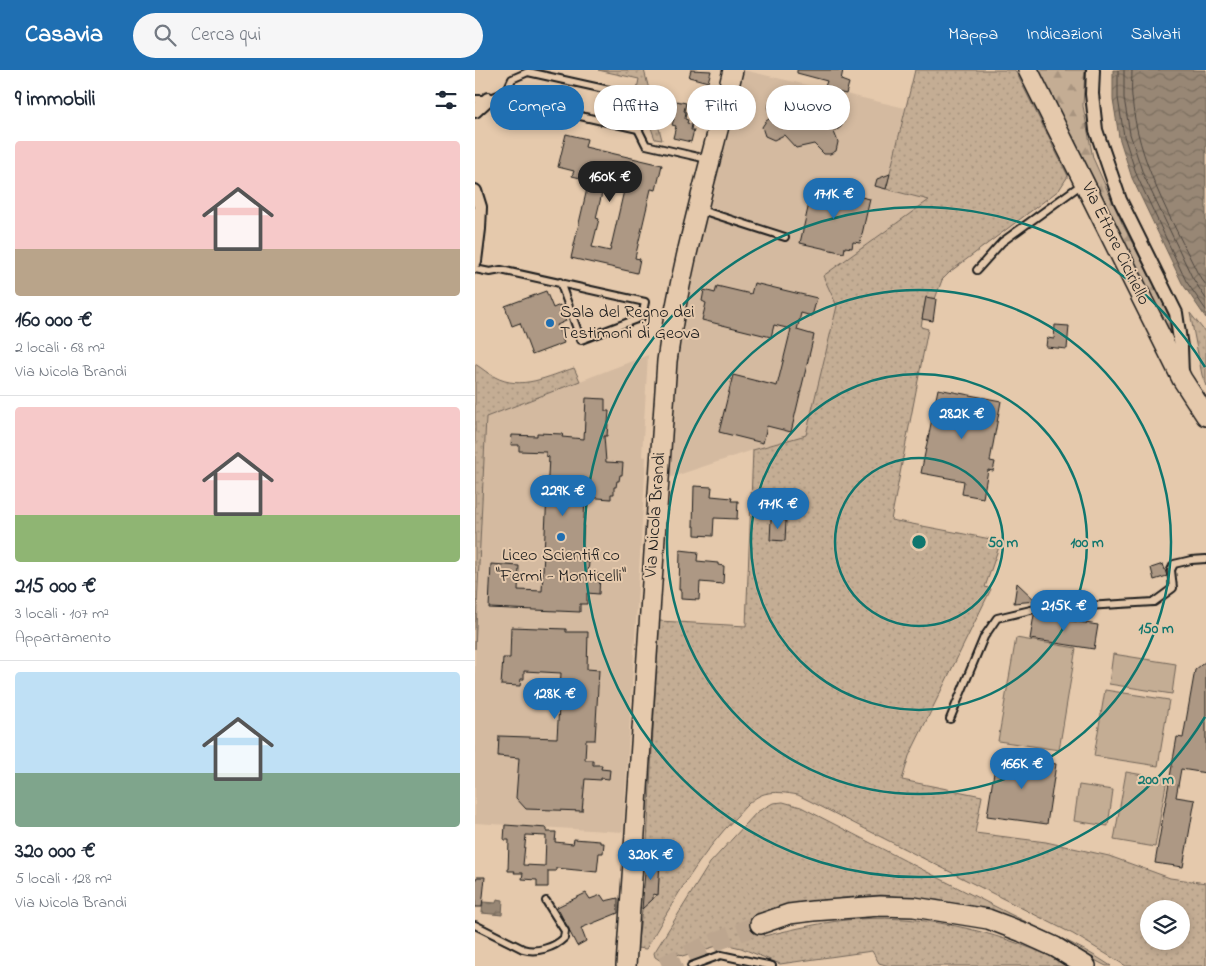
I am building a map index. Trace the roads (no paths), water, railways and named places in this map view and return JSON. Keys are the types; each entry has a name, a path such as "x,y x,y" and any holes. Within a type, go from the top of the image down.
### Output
{"street":[{"name":"Via Nicola Brandi","path":"626,966 670,334 733,70"},
{"name":"Via Ettore Ciciriello","path":"1028,70 1182,379 1206,416"},
{"path":"1093,70 1092,94 1096,130 1106,164 1120,200 1176,313 1181,347 1182,379"},
{"path":"475,111 481,99"},
{"path":"475,191 480,207 475,261"},
{"path":"761,929 789,914 880,906 914,907 988,919 1055,947 1086,966"}],"lane":[{"path":"509,85 512,79 528,72 594,87"},
{"path":"638,130 646,145 711,160"},
{"path":"977,270 1002,242 1085,183"},
{"path":"699,210 785,237"},
{"path":"475,269 490,272 501,270 560,282 645,302 642,317 581,340 560,282"},
{"path":"949,719 984,637 997,618 1035,609 1154,602 1173,588 1171,570 1174,564 1206,559"},
{"path":"475,925 529,951 554,946 564,938 565,931 546,901"},
{"path":"691,966 721,955 772,966"}],"water":[{"path":"1113,70 1206,70 1206,318 1182,283 1132,178 1119,137 1113,99"},
{"path":"497,899 503,900 502,915 482,913 483,902 496,903"}],"tunnel":[{"path":"662,966 760,924"}],"place":[{"name":"Sala del Regno dei Testimoni di Geova","path":"550,323"},
{"name":"Liceo Scientifico \"Fermi - Monticelli\"","path":"561,537"}]}
